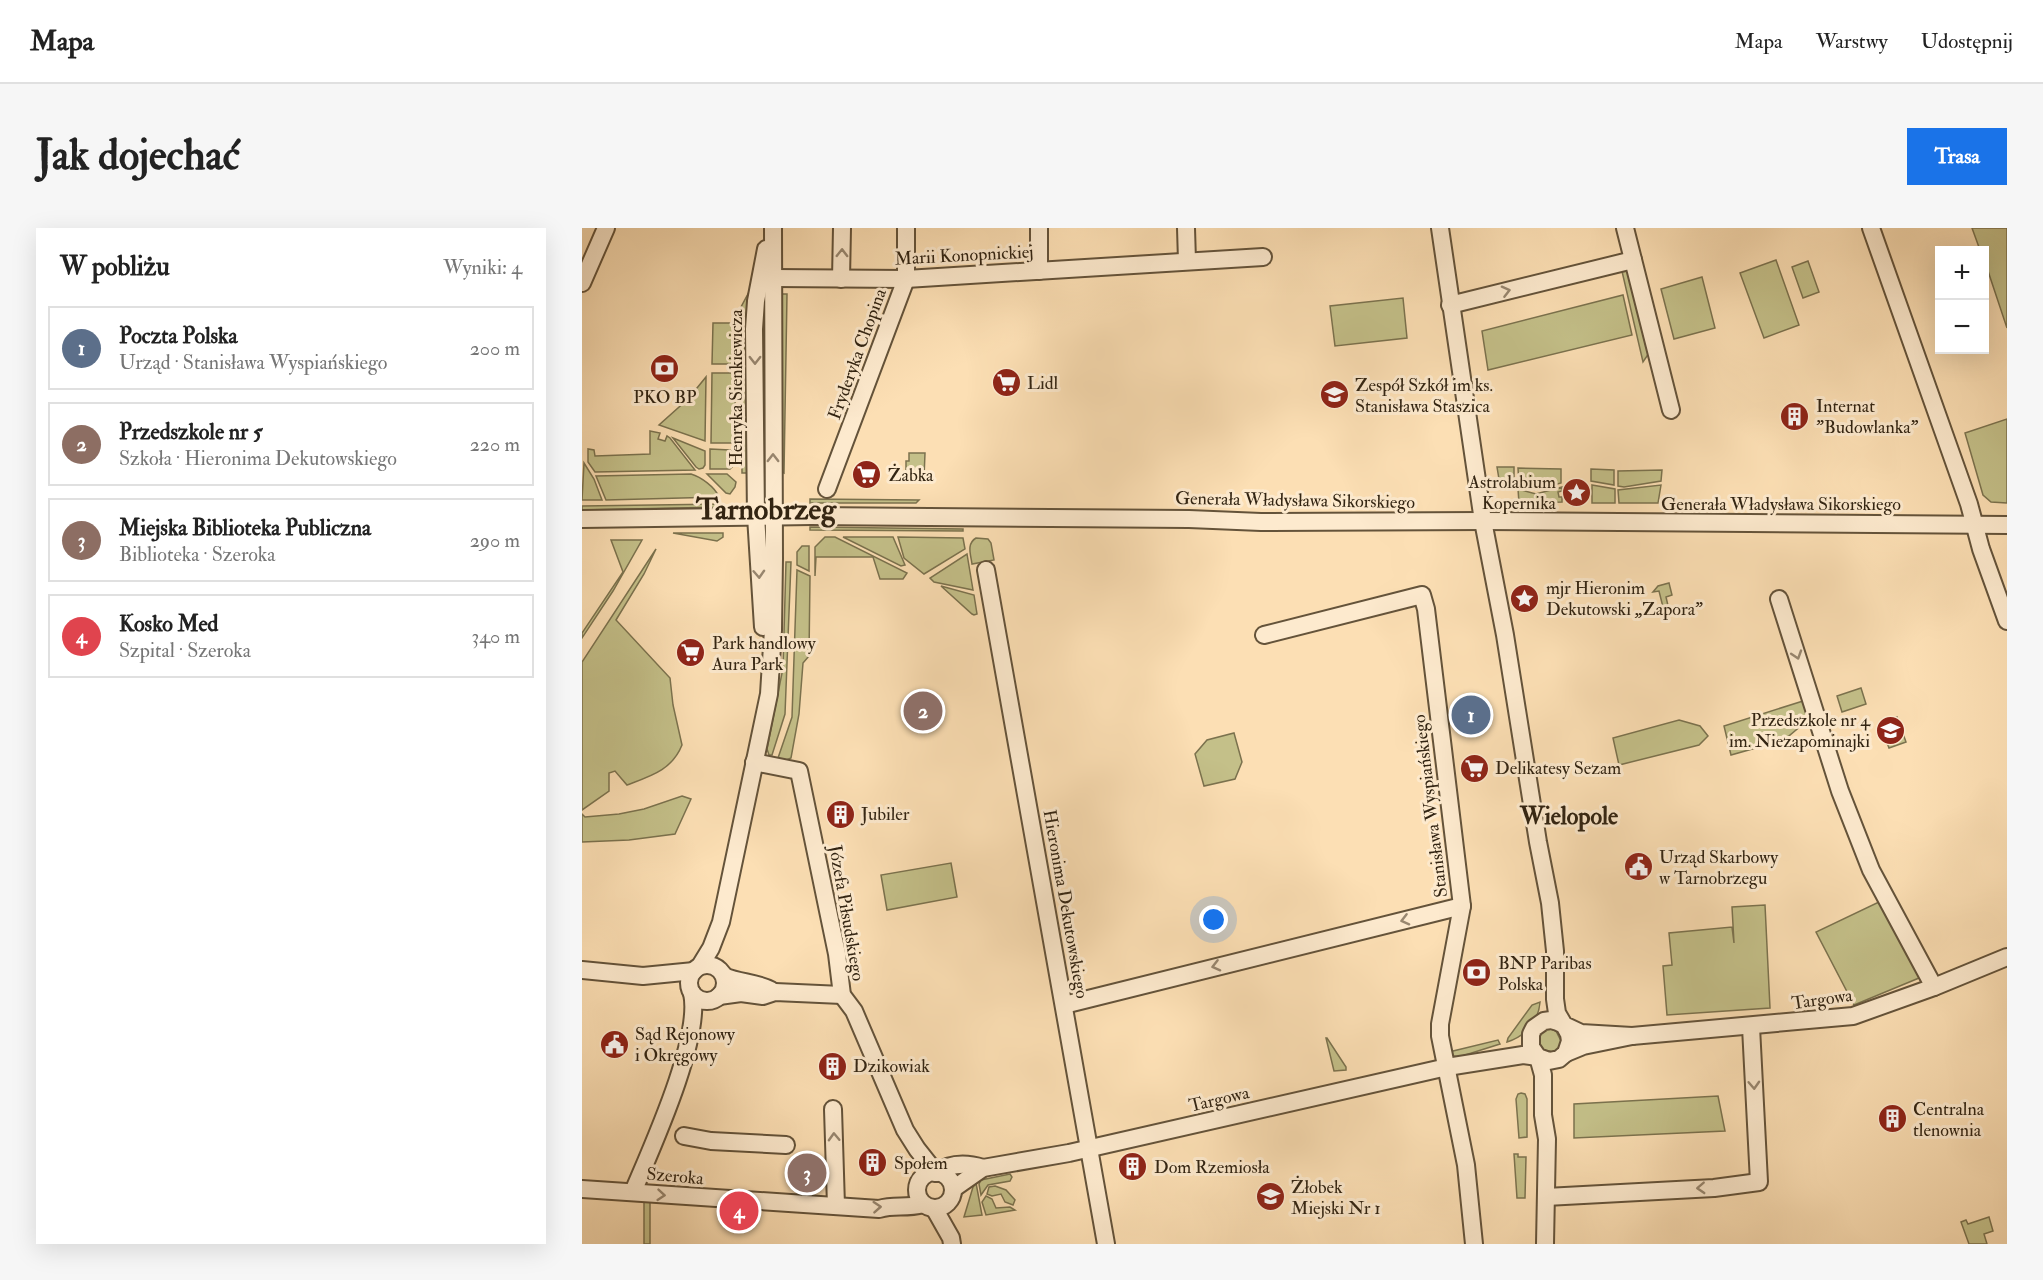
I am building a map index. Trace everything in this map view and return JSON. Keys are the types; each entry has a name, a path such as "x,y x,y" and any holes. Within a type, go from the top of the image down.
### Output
{"street":[{"path":"582,283 606,228"},
{"name":"Henryka Sienkiewicza","path":"721,973 722,922 769,694 773,630 774,516 774,278 771,228"},
{"name":"Henryka Sienkiewicza","path":"769,694 756,516 754,329 756,301 771,228"},
{"path":"841,279 842,228"},
{"name":"Fryderyka Chopina","path":"827,489 906,279 906,228"},
{"path":"1039,228 1039,271"},
{"path":"1186,228 1186,261"},
{"path":"1440,228 1483,521 1505,635 1550,903 1555,951 1557,1013 1569,1034 1570,1041 1554,1075 1552,1114 1547,1138 1545,1244"},
{"path":"1624,228 1671,410"},
{"path":"1871,228 1970,504 1981,549 2007,621"},
{"name":"Marii Konopnickiej","path":"774,278 906,279 1263,257"},
{"path":"1450,305 1633,260"},
{"name":"Generała Władysława Sikorskiego","path":"582,519 774,516 1163,518 1261,522 1483,521 2007,525"},
{"name":"Hieronima Dekutowskiego","path":"986,570 1106,1244"},
{"name":"Stanisława Wyspiańskiego","path":"1264,635 1422,595 1426,609 1462,906 1440,1024 1441,1043 1455,1065 1474,1244"},
{"path":"1779,599 1840,791 1871,870 1934,987"},
{"name":"Józefa Piłsudskiego","path":"754,762 799,771 836,948 842,995 854,1011 905,1130 936,1173"},
{"path":"1538,842 1545,1010 1535,1029 1531,1047 1538,1057 1543,1075 1543,1115 1547,1138"},
{"path":"1064,1005 1462,906"},
{"name":"Henryka Sienkiewicza","path":"697,969 711,948 722,922"},
{"name":"Targowa","path":"1564,1025 1587,1034 1632,1036 1853,1016 1934,987 2007,957"},
{"path":"643,976 697,969 710,965 733,980 761,984 775,992"},
{"path":"633,1192 672,1134 674,1088 688,1043 695,1004 689,980 697,969"},
{"path":"582,970 643,976 682,985 700,999 741,993 762,996 775,992 842,995"},
{"path":"688,1043 724,987 721,973"},
{"path":"1535,1029 1551,1020 1564,1025"},
{"path":"1546,1197 1721,1187 1759,1182 1750,1027"},
{"name":"Targowa","path":"1455,1065 1518,1042 1535,1029"},
{"name":"Targowa","path":"1563,1056 1583,1046 1632,1036"},
{"name":"Targowa","path":"936,1173 946,1166 961,1165 983,1168 1089,1149 1455,1065 1523,1055 1538,1057"},
{"path":"1538,1057 1549,1061 1563,1056"},
{"path":"833,1109 836,1206"},
{"name":"Józefa Piłsudskiego","path":"905,1130 909,1153 920,1180"},
{"path":"672,1134 711,1141 786,1145"},
{"name":"Targowa","path":"952,1194 983,1168"},
{"path":"930,1173 947,1177 952,1194 952,1241 917,1190 920,1180 930,1173"},
{"name":"Szeroka","path":"582,1189 836,1206 908,1208 929,1206"},
{"path":"929,1206 944,1206 952,1194"}],"shaded area":[{"path":"1972,228 2007,228 2007,328 1989,274 1989,246 1979,246"},
{"path":"1776,260 1799,325 1764,338 1740,273"},
{"path":"1808,261 1819,292 1803,298 1792,267"},
{"path":"1621,267 1628,271 1649,353 1643,362"},
{"path":"1702,277 1715,328 1674,339 1661,289"},
{"path":"756,279 746,315 747,473 742,473 741,307"},
{"path":"781,294 787,294 784,473 782,472"},
{"path":"1623,295 1632,335 1488,370 1482,331"},
{"path":"1403,298 1407,338 1335,346 1330,306"},
{"path":"713,323 735,323 734,364 712,364"},
{"path":"712,373 735,373 735,443 711,443"},
{"path":"706,377 705,441 659,425 688,399"},
{"path":"2007,419 2007,503 1991,502 1983,495 1965,433"},
{"path":"650,431 660,433 658,439 665,441 667,436 670,438 695,470 595,472 588,462 588,449 594,450 595,456 650,454"},
{"path":"673,438 705,451 703,468 696,467"},
{"path":"710,449 730,450 735,453 735,464 730,469 710,469"},
{"path":"909,453 925,453 924,478 906,477 906,461 909,461"},
{"path":"584,463 594,479 602,500 582,500"},
{"path":"1497,467 1514,467 1514,484 1499,479"},
{"path":"1518,468 1561,469 1561,483 1536,490 1519,485"},
{"path":"1591,469 1614,470 1614,485 1591,481"},
{"path":"1662,470 1661,481 1618,486 1618,471"},
{"path":"691,474 707,483 719,497 606,500 596,476"},
{"path":"707,474 727,474 736,482 735,487 730,494 726,493"},
{"path":"1592,485 1615,489 1615,503 1592,503"},
{"path":"1661,485 1658,503 1619,503 1618,490"},
{"path":"1562,487 1562,491 1558,492 1559,497 1562,497 1562,502 1519,503 1518,489 1536,494"},
{"path":"810,499 919,500 916,503 810,503"},
{"path":"723,504 723,507 582,510 582,506"},
{"path":"810,527 963,529 963,531 810,530"},
{"path":"673,533 723,533 723,537 717,541"},
{"path":"825,537 835,537 907,573 903,579 880,579 873,557 816,557 815,576 815,547"},
{"path":"843,537 893,537 905,565 901,566"},
{"path":"898,537 963,538 965,549 924,574 904,558"},
{"path":"976,538 988,539 994,560 972,564 970,546"},
{"path":"611,540 642,540 613,591 582,638 582,633 623,572"},
{"path":"802,546 809,546 809,571 797,565 797,552"},
{"path":"656,549 644,574 616,620 670,678 673,705 682,745 673,761 667,766 636,782 627,785 615,771 609,773 609,791 582,810 582,662"},
{"path":"967,554 973,590 934,582 930,578"},
{"path":"786,562 791,562 785,714 772,755 769,755 767,749 783,668"},
{"path":"797,570 810,576 809,656 803,663 799,714 791,758 782,762 777,761 792,717"},
{"path":"1669,583 1672,595 1666,597 1669,610 1664,611 1659,591 1653,592 1658,586"},
{"path":"941,586 974,595 977,614 972,614"},
{"path":"1861,688 1866,704 1842,712 1837,696"},
{"path":"1803,701 1808,720 1784,740 1731,755 1724,726"},
{"path":"1897,717 1906,742 1889,748 1880,723"},
{"path":"1679,720 1700,726 1708,736 1699,745 1619,765 1613,738"},
{"path":"1234,733 1242,762 1235,779 1204,786 1195,754 1207,740"},
{"path":"682,796 691,799 675,834 629,840 582,842 582,814 585,817 619,814 644,809"},
{"path":"951,863 957,897 887,910 881,875"},
{"path":"1881,901 1919,978 1854,1005 1816,932"},
{"path":"1765,905 1770,1008 1667,1015 1663,966 1672,965 1669,933 1732,927 1734,943 1732,907"},
{"path":"1540,1002 1537,1015 1530,1027 1514,1040 1507,1042 1532,1005"},
{"path":"1548,1028 1556,1031 1562,1043 1558,1051 1546,1055 1535,1039"},
{"path":"1326,1038 1346,1067 1346,1070 1334,1071"},
{"path":"1498,1040 1500,1044 1459,1057 1449,1052"},
{"path":"1521,1093 1525,1094 1527,1099 1527,1137 1519,1138 1516,1099"},
{"path":"1718,1096 1725,1131 1574,1138 1574,1104"},
{"path":"1514,1154 1518,1154 1518,1157 1526,1157 1525,1198 1517,1198"},
{"path":"1010,1174 1012,1177 1010,1181 988,1185 981,1195 979,1184 981,1180"},
{"path":"976,1183 982,1215 964,1217 973,1187"},
{"path":"995,1186 1006,1190 1015,1200 1013,1205 1005,1202 1001,1194 992,1196 987,1194 989,1187"},
{"path":"986,1196 992,1199 996,1208 1010,1207 1015,1210 986,1215 982,1202"},
{"path":"650,1199 650,1244 644,1244 644,1202"},
{"path":"1989,1217 1993,1231 1984,1234 1987,1244 1969,1244 1961,1222 1966,1220 1968,1224"}],"place":[{"name":"PKO BP","path":"665,368"},
{"name":"Lidl","path":"1006,383"},
{"name":"Zespół Szkół im ks. Stanisława Staszica","path":"1334,395"},
{"name":"Internat \"Budowlanka\"","path":"1795,416"},
{"name":"Żabka","path":"867,475"},
{"name":"Astrolabium Kopernika","path":"1577,492"},
{"name":"mjr Hieronim Dekutowski „Zapora”","path":"1525,598"},
{"name":"Park handlowy Aura Park","path":"691,653"},
{"name":"Przedszkole nr 5","path":"923,711"},
{"name":"Poczta Polska","path":"1471,715"},
{"name":"Przedszkole nr 4 im. Niezapominajki","path":"1891,730"},
{"name":"Delikatesy Sezam","path":"1474,768"},
{"name":"Jubiler","path":"840,814"},
{"name":"Urząd Skarbowy w Tarnobrzegu","path":"1638,867"},
{"name":"BNP Paribas Polska","path":"1477,973"},
{"name":"Sąd Rejonowy i Okręgowy","path":"614,1044"},
{"name":"Dzikowiak","path":"832,1066"},
{"name":"Centralna tlenownia","path":"1892,1119"},
{"name":"Społem","path":"873,1163"},
{"name":"Dom Rzemiosła","path":"1133,1167"},
{"name":"Miejska Biblioteka Publiczna","path":"807,1173"},
{"name":"Żłobek Miejski Nr 1","path":"1270,1197"},
{"name":"Kosko Med","path":"739,1211"}],"district":[{"name":"Tarnobrzeg","path":"766,509"},
{"name":"Wielopole","path":"1569,816"}]}
